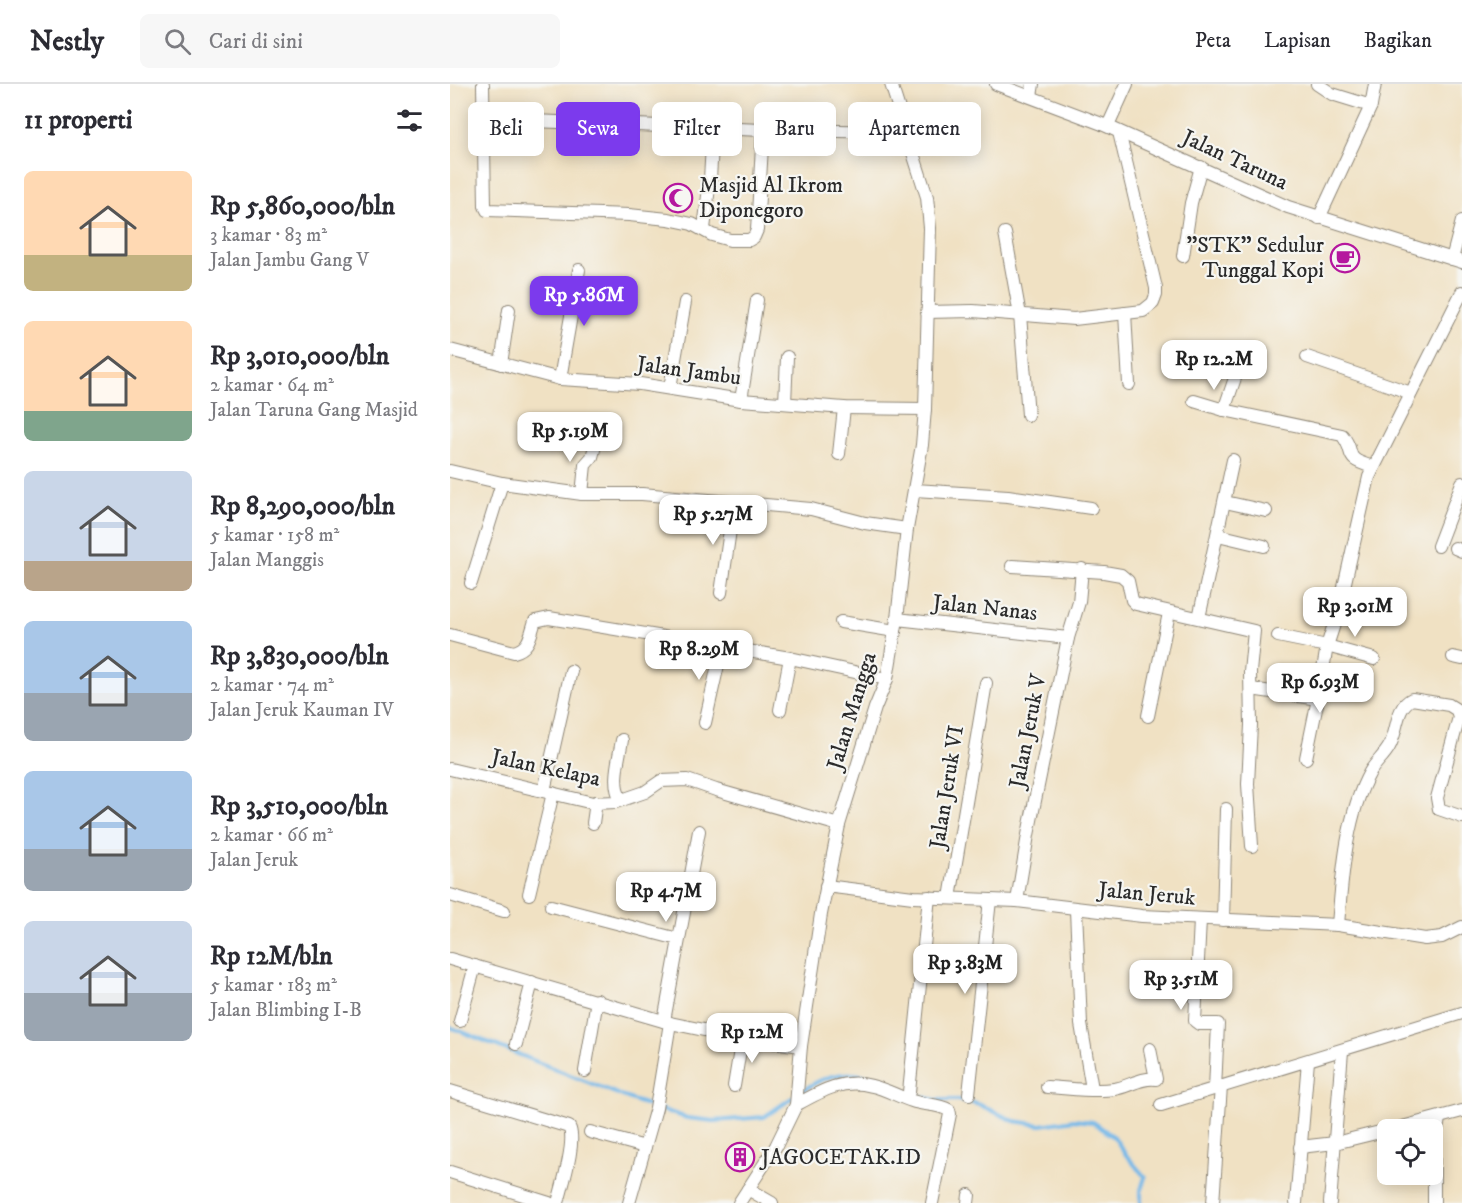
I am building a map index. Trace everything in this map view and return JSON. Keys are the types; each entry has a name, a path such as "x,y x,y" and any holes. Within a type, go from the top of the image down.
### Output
{"street":[{"path":"483,84 483,102"},
{"name":"Jalan Mangga","path":"891,84 897,102"},
{"name":"Jalan Taruna","path":"996,84 1032,90 1288,207 1457,260"},
{"path":"927,312 973,311 1074,319 1143,311 1153,303 1156,295 1114,129 1127,84"},
{"path":"1317,84 1332,93 1371,106"},
{"path":"1319,218 1371,106 1375,84"},
{"path":"544,121 652,125"},
{"path":"484,156 487,210 629,215 692,224 712,235 730,240 749,240 754,237 757,230 762,156"},
{"path":"704,230 711,156"},
{"name":"Jalan Mangga","path":"797,1100 801,1046 826,886 839,825 875,708 887,679 907,529 915,490 925,409 930,228 927,197 914,156"},
{"path":"1183,256 1191,203 1201,167"},
{"path":"1457,260 1462,221"},
{"path":"1005,233 1020,315 1028,415"},
{"path":"560,379 579,270"},
{"path":"1306,758 1328,646 1339,609 1369,477 1462,292"},
{"path":"741,400 757,300"},
{"path":"670,388 686,302"},
{"path":"501,364 509,310"},
{"path":"1125,312 1129,384"},
{"name":"Jalan Jambu","path":"450,350 560,379 640,384 741,400 844,408 925,409"},
{"path":"785,403 787,357"},
{"path":"1306,357 1410,393"},
{"path":"1224,410 1235,378"},
{"path":"1194,401 1224,410 1342,435 1347,441 1352,458 1356,462 1373,467"},
{"path":"839,454 844,408"},
{"path":"582,494 585,465 592,457 597,439"},
{"path":"1199,618 1233,460"},
{"path":"450,471 502,483 582,494 642,494 811,509 865,523 907,529"},
{"path":"471,583 502,483"},
{"path":"1438,546 1462,485"},
{"path":"915,490 1008,496 1090,508"},
{"path":"721,593 734,502"},
{"path":"1225,502 1266,511"},
{"path":"1218,536 1264,546"},
{"path":"1012,566 1082,569 1121,575 1128,581 1132,600 1136,604 1254,632 1250,672 1248,784 1252,846"},
{"name":"Jalan Jeruk V","path":"1017,901 1068,638 1079,602 1082,569"},
{"path":"1148,716 1169,613"},
{"path":"450,635 514,652 523,650 528,644 536,621 549,618 790,658 887,679"},
{"name":"Jalan Nanas","path":"841,622 1068,638"},
{"path":"1278,636 1328,646 1374,659"},
{"path":"705,723 722,646"},
{"path":"780,710 790,658"},
{"path":"529,894 571,671"},
{"name":"Jalan Jeruk VI","path":"950,898 986,683"},
{"path":"1251,689 1318,699"},
{"path":"1338,925 1342,874 1349,833 1369,773 1389,747 1401,711 1407,701 1412,699 1433,702 1449,705 1457,710 1459,717 1437,798 1439,808 1462,817"},
{"path":"621,800 617,794 616,775 622,740"},
{"name":"Jalan Kelapa","path":"450,769 596,802 621,800 645,792 661,781 687,780 839,825"},
{"path":"593,823 596,802"},
{"path":"1224,920 1226,809"},
{"path":"629,1203 656,1108 678,939 699,831"},
{"name":"Jalan Jeruk","path":"826,886 929,897 1017,901 1076,910 1200,920 1338,925 1425,939 1442,937 1462,927"},
{"path":"450,895 504,911"},
{"path":"909,1092 929,897"},
{"path":"969,1094 990,900"},
{"path":"551,906 678,939"},
{"path":"1076,910 1081,1024 1092,1089"},
{"path":"1200,920 1195,1021 1199,1024 1218,1024 1213,1203"},
{"path":"450,959 667,1022 742,1038 801,1046"},
{"path":"460,1021 475,966"},
{"path":"516,1044 532,982"},
{"path":"585,1071 597,1000"},
{"path":"1161,1104 1462,1013"},
{"path":"734,1086 742,1038"},
{"path":"1047,1087 1112,1090 1142,1080 1156,1079 1150,1049"},
{"path":"1330,1203 1342,1051"},
{"path":"1296,1203 1308,1061"},
{"path":"739,1203 776,1146 797,1100 841,1084 856,1083 872,1086 914,1102 949,1110 932,1203"},
{"path":"450,1091 569,1127 572,1132 571,1144 558,1203"},
{"path":"1435,1119 1462,1111"},
{"path":"1434,1203 1434,1152 1439,1118"},
{"path":"590,1132 645,1148"},
{"path":"1300,1147 1335,1143 1377,1133"},
{"path":"450,1172 549,1203"},
{"path":"748,1189 772,1203"}],"waterway":[{"path":"450,1027 635,1101 687,1118 714,1121 764,1117 792,1098"},
{"path":"801,1092 827,1078 851,1074 876,1079 902,1091"},
{"path":"909,1094 936,1100 962,1100 980,1105 1014,1121 1041,1125 1074,1120 1093,1122 1114,1137 1145,1177 1141,1190 1141,1203"}],"place":[{"name":"Masjid Al Ikrom Diponegoro","path":"678,198"},
{"name":"\"STK\" Sedulur Tunggal Kopi","path":"1345,258"},
{"name":"JAGOCETAK.ID","path":"740,1157"}]}
